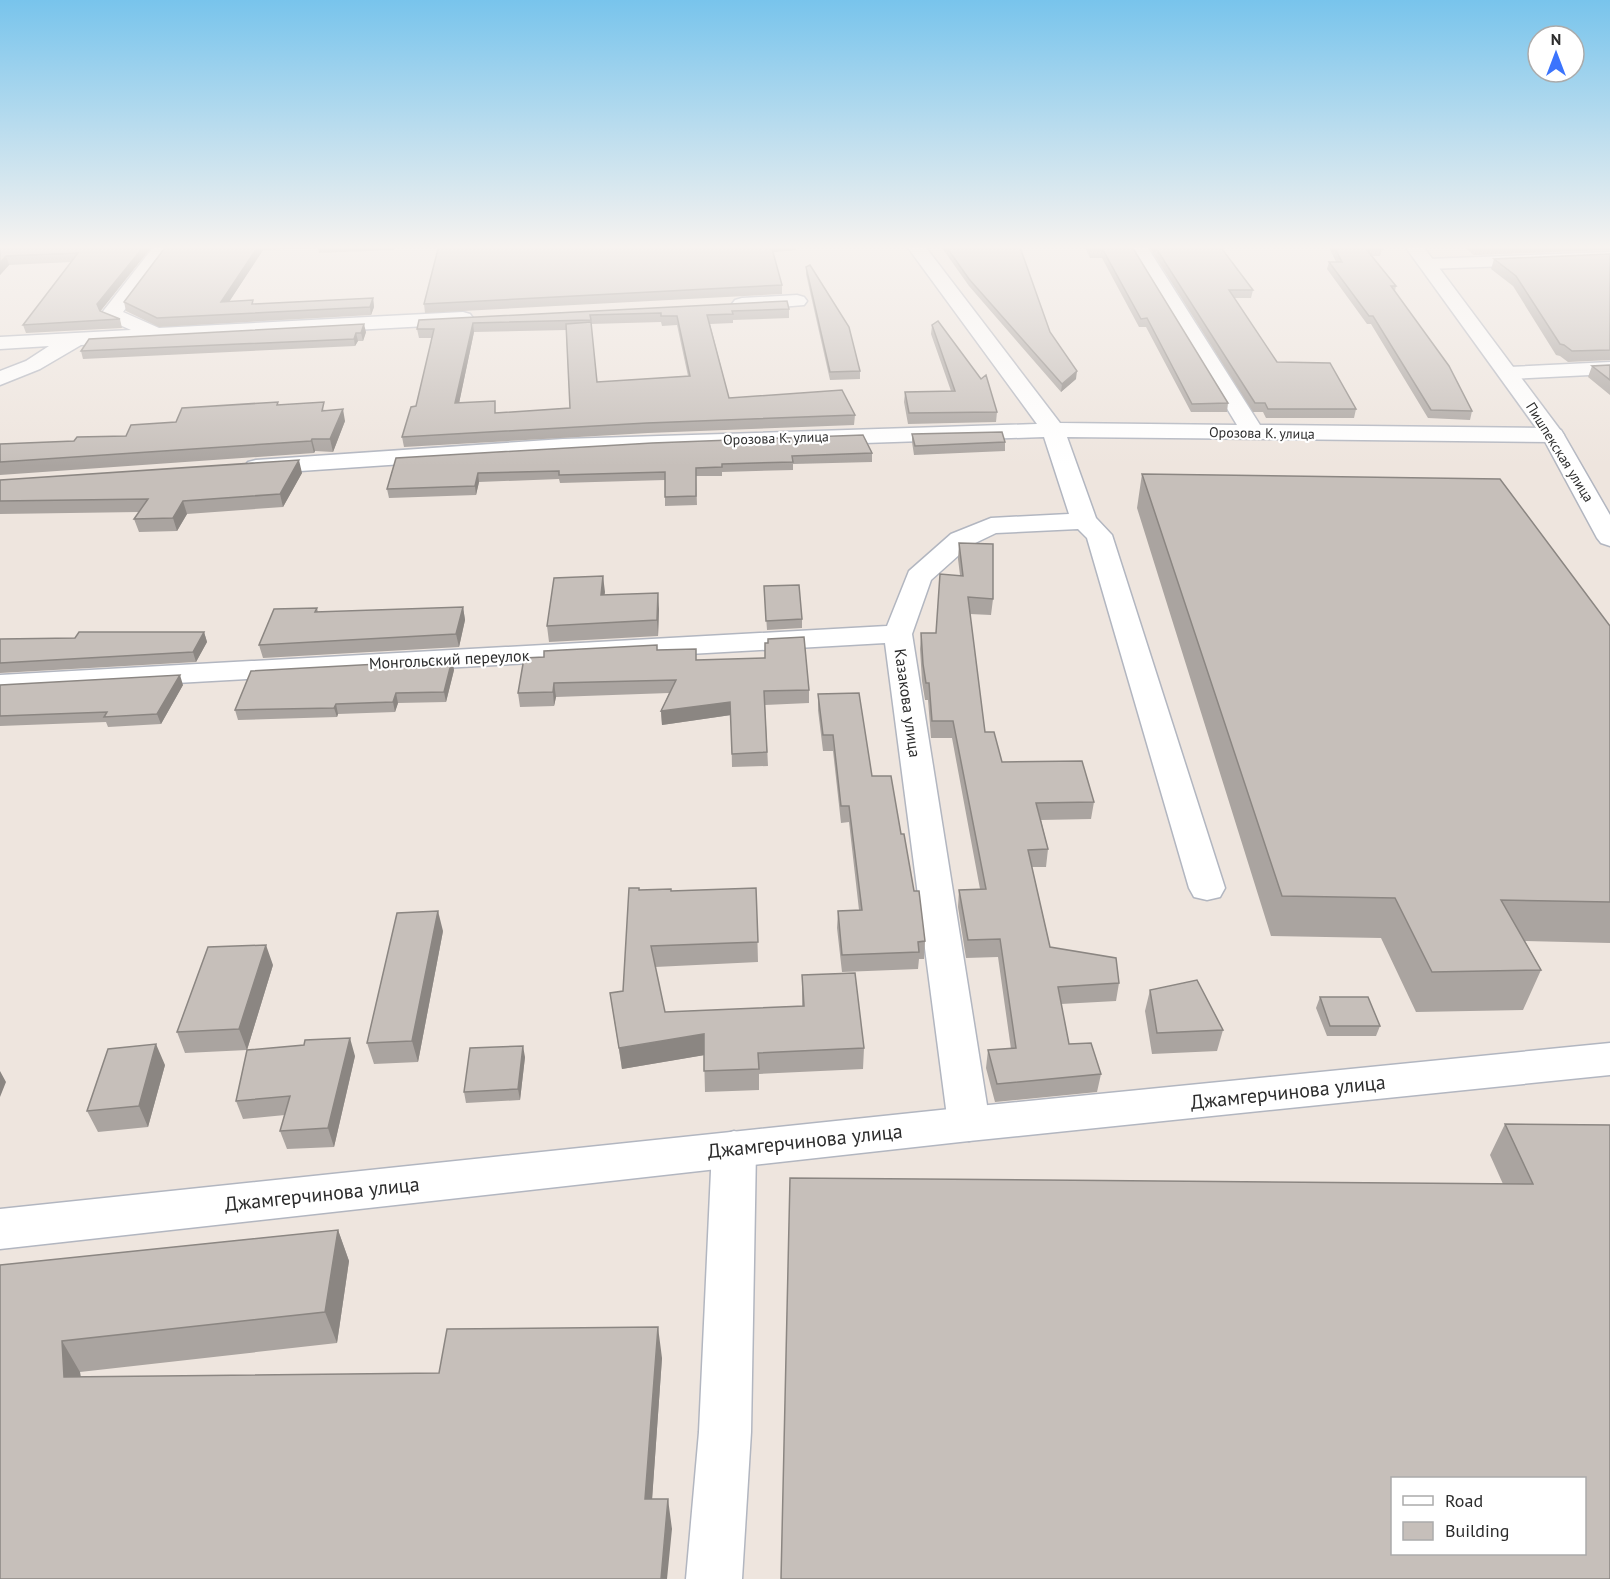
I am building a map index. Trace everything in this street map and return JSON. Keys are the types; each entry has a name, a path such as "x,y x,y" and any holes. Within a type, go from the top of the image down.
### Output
{"street":[{"path":"0,380 33,365 77,339 105,319"},
{"path":"122,319 160,334"},
{"path":"0,343 446,319"},
{"path":"970,319 1053,430 1084,521 1100,535 1207,888"},
{"path":"1182,319 1253,433"},
{"name":"Пишпекская улица","path":"1469,319 1553,435 1604,515"},
{"path":"1509,373 1610,368"},
{"name":"Орозова К. улица","path":"235,468 563,446 851,435 1053,430 1553,435"},
{"path":"1604,515 1610,538"},
{"name":"Казакова улица","path":"969,1124 898,634 919,577 960,540 991,526 1084,521"},
{"name":"Монгольский переулок","path":"0,684 898,634"},
{"name":"Джамгерчинова улица","path":"0,1229 969,1124 1610,1059"},
{"path":"714,1579 725,1432 734,1149"}],"building":[{"path":"28,319 120,319 23,325"},
{"path":"591,319 473,323 455,403 495,401 495,413 570,408 566,324 591,322 597,382 690,376 678,319 708,319 729,398 842,390 855,415 647,423 402,437 411,407 416,406 434,329 417,329 419,320"},
{"path":"818,319 844,319 849,327 860,371 830,372"},
{"path":"1004,319 1045,319 1050,332 1077,371 1062,384"},
{"path":"1147,319 1176,319 1228,403 1192,404"},
{"path":"1201,319 1248,319 1277,362 1330,363 1356,409 1268,409 1265,403 1255,403"},
{"path":"1375,319 1415,319 1449,366 1472,411 1431,410"},
{"path":"1544,319 1610,319 1610,350 1572,351 1560,344"},
{"path":"938,321 981,379 986,375 997,412 909,413 905,392 955,391 932,325"},
{"path":"364,324 361,333 356,333 354,339 81,351 89,339"},
{"path":"1610,365 1610,380 1592,366"},
{"path":"278,402 277,405 324,402 322,411 343,409 330,439 0,462 0,444 74,441 77,437 126,436 131,425 176,422 182,408"},
{"path":"1002,432 1005,442 915,446 912,434"},
{"path":"863,435 872,453 792,456 793,462 722,464 722,467 696,468 696,496 665,497 665,472 559,475 559,471 478,473 475,486 387,489 396,458 652,443"},
{"path":"299,460 280,494 183,501 173,518 134,519 148,499 0,501 0,480"},
{"path":"1142,474 1500,479 1610,626 1610,902 1501,900 1541,970 1432,972 1395,898 1282,896"},
{"path":"959,543 993,544 993,599 968,597 985,732 994,732 1002,762 1082,761 1094,802 1036,803 1048,849 1028,850 1050,947 1116,958 1119,983 1058,987 1069,1044 1091,1043 1101,1074 997,1084 988,1050 1016,1048 1000,939 968,940 959,890 986,889 953,721 932,721 929,683 926,683 923,664 921,633 936,633 940,574 963,576"},
{"path":"603,576 601,595 658,593 657,620 547,626 554,578"},
{"path":"799,585 802,619 766,621 764,586"},
{"path":"463,607 456,634 259,645 274,609 317,608 315,612"},
{"path":"79,632 204,632 193,652 0,663 0,639 75,638"},
{"path":"804,637 809,690 764,691 767,752 732,754 730,702 661,711 676,680 554,683 553,692 518,693 524,658 544,657 544,651 657,645 657,650 696,649 696,660 765,658 765,643 768,643 768,639"},
{"path":"452,660 444,692 396,693 393,702 336,704 334,708 235,710 251,671"},
{"path":"180,675 157,714 104,717 107,712 0,716 0,685"},
{"path":"859,693 872,776 891,776 914,891 919,891 925,941 918,942 919,952 842,955 838,911 862,910 849,806 841,806 833,735 823,735 818,694"},
{"path":"629,888 671,889 671,891 756,888 758,942 651,946 665,1012 804,1006 802,975 855,973 864,1048 758,1053 759,1069 704,1071 704,1034 619,1048 610,993 623,991"},
{"path":"438,911 412,1041 367,1043 397,913"},
{"path":"266,945 239,1029 177,1032 208,947"},
{"path":"1197,980 1223,1030 1157,1033 1150,990"},
{"path":"1320,997 1368,997 1380,1026 1330,1026"},
{"path":"350,1038 328,1128 280,1131 290,1096 236,1101 247,1050 304,1045 305,1040"},
{"path":"156,1044 139,1106 87,1111 108,1049"},
{"path":"523,1046 518,1089 464,1092 470,1048"},
{"path":"1505,1124 1610,1125 1610,1579 781,1579 790,1178 1533,1184"},
{"path":"338,1230 325,1312 62,1341 64,1377 439,1373 447,1329 658,1327 645,1499 668,1499 661,1579 0,1579 0,1265"}]}
